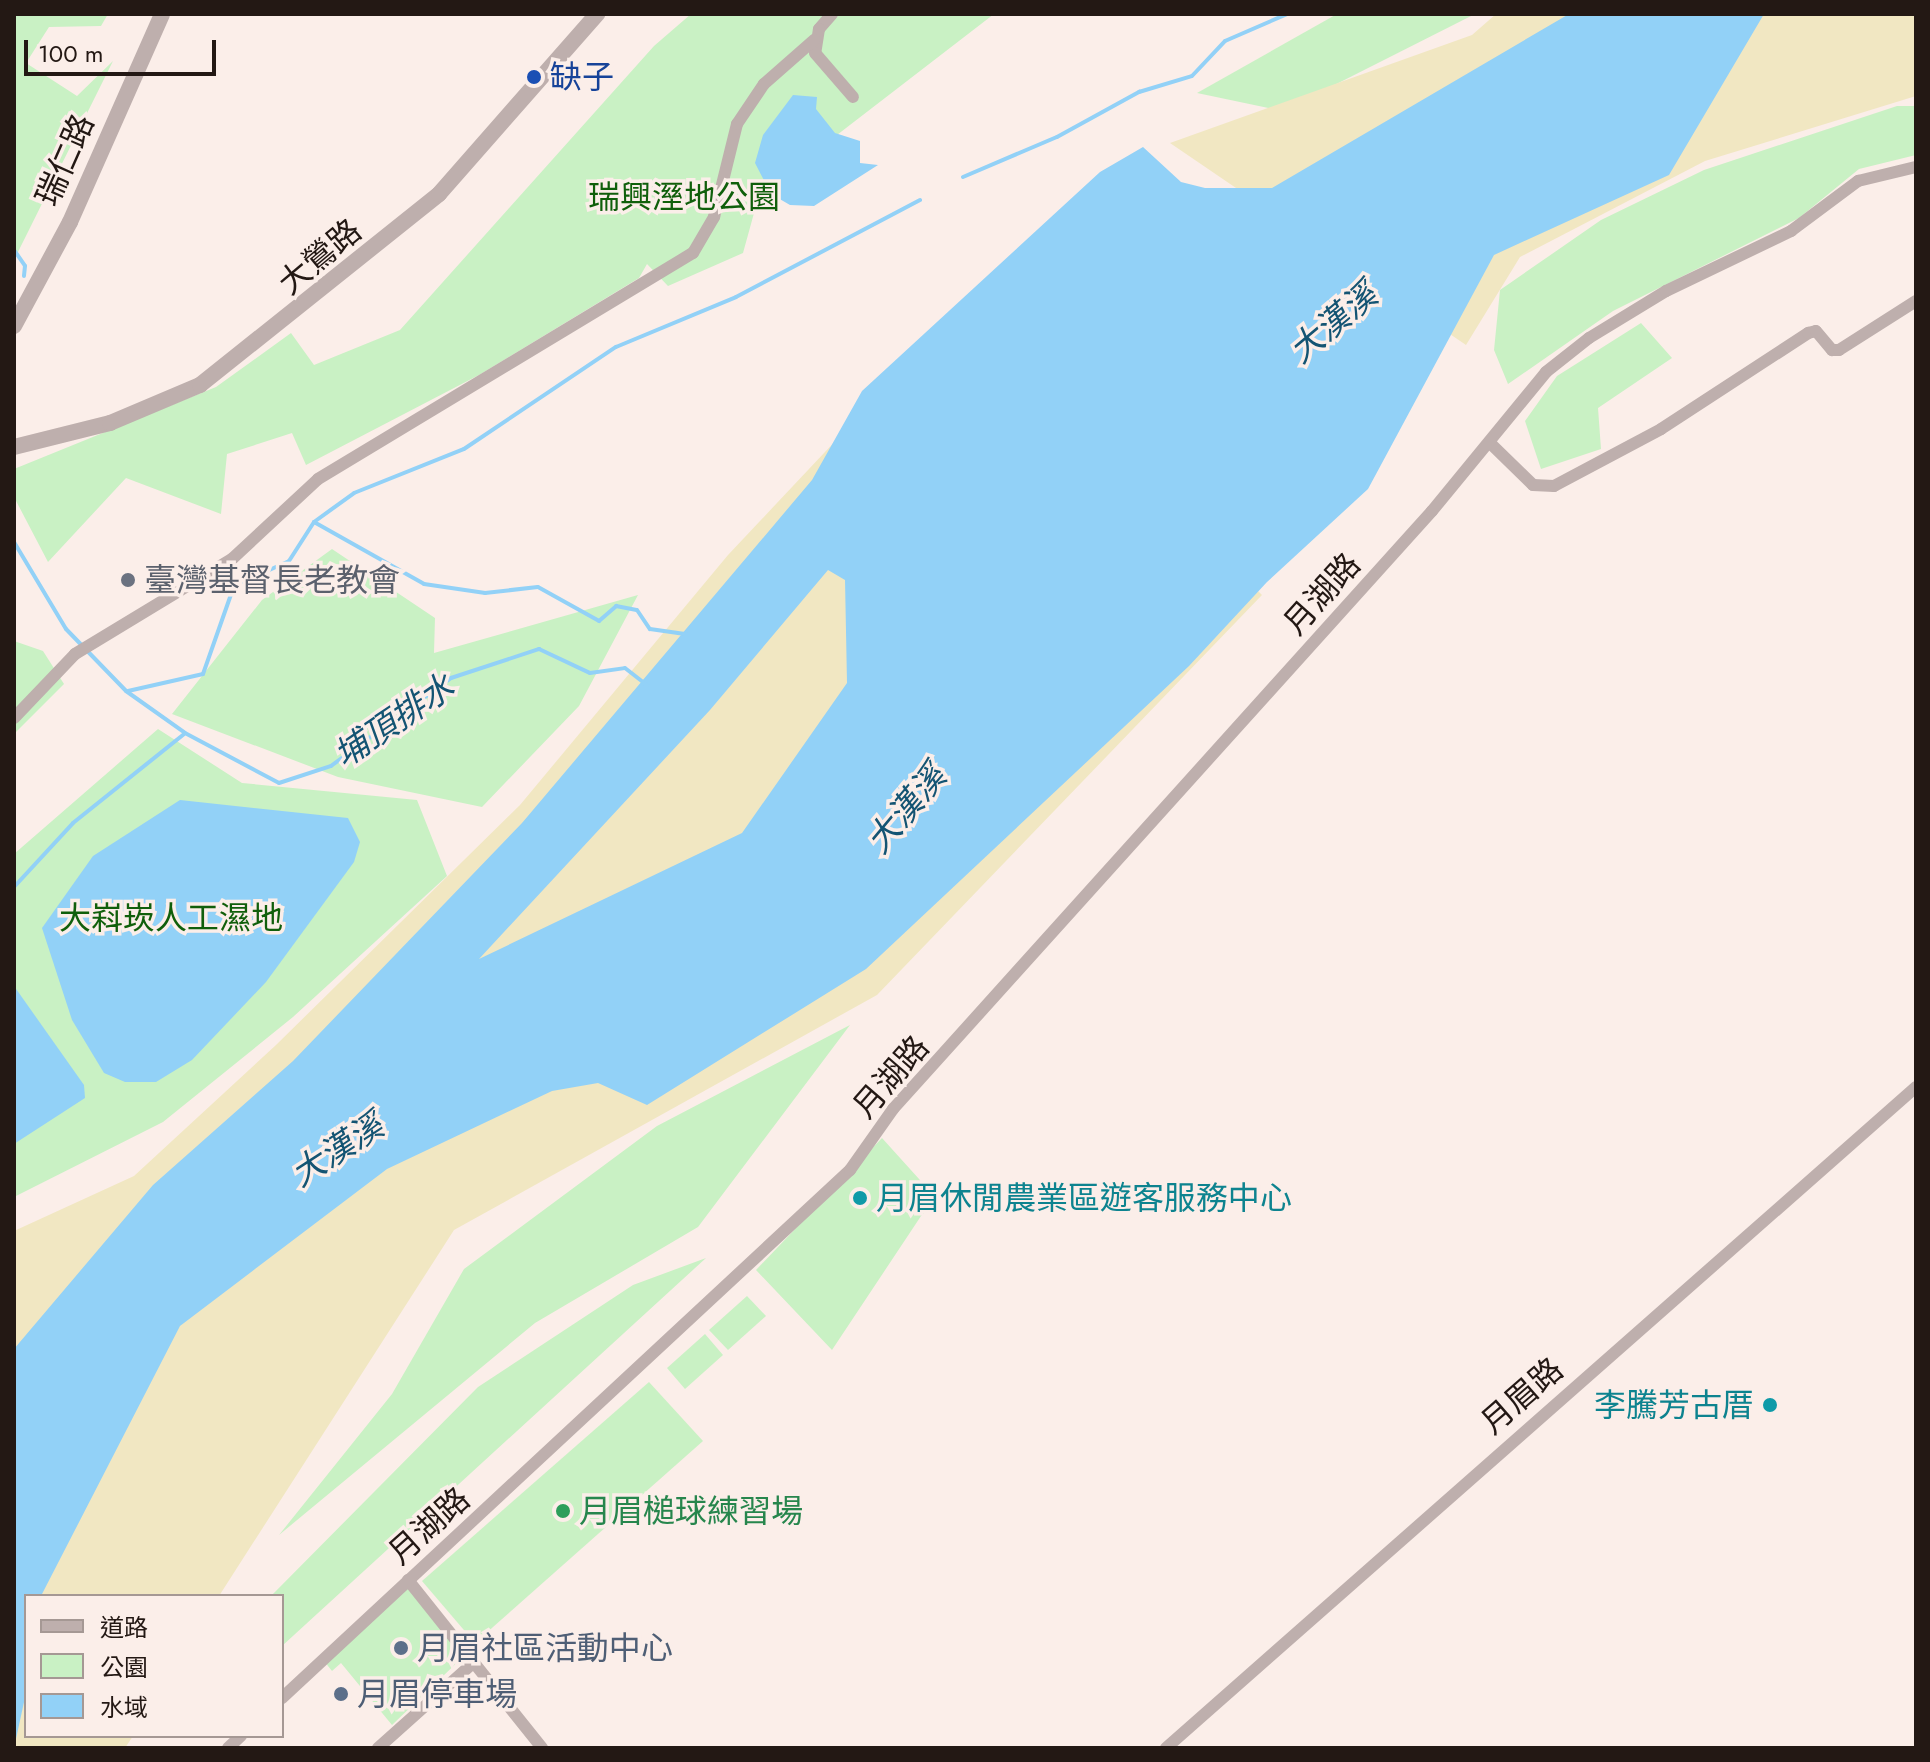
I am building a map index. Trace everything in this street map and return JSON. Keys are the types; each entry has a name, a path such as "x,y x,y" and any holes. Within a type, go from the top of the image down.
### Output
{"street":[{"name":"瑞仁路","path":"14,326 70,222 162,14"},
{"name":"大鶯路","path":"14,447 110,423 200,385 439,194 597,14"},
{"path":"14,718 75,654 232,559 318,479 693,253 714,217 737,124 764,84 814,40 832,14"},
{"path":"814,40 821,63 853,97"},
{"name":"月湖路","path":"284,1696 850,1170 893,1109 1034,959 1490,443 1546,372 1589,338 1666,291 1791,231 1858,181 1916,167"},
{"path":"1490,443 1533,485 1554,486 1661,429 1808,333 1816,331 1832,350 1839,350 1916,301"},
{"name":"月眉路","path":"1166,1748 1916,1087"},
{"path":"408,1580 542,1748"},
{"path":"378,1748 473,1663"}],"green space":[{"path":"14,14 108,14 101,26 49,27 26,63 77,96 113,61 14,260"},
{"name":"瑞興溼地公園","path":"691,14 994,14 759,195 743,253 668,286 647,264 639,278 479,375 306,465 292,433 227,454 221,514 126,478 48,562 14,497 14,469 216,387 291,333 314,365 400,330 654,46"},
{"path":"1337,14 1475,14 1283,111 1197,93"},
{"path":"1897,106 1916,106 1916,155 1859,169 1799,218 1613,311 1508,384 1494,350 1500,290 1601,220 1704,170"},
{"path":"1641,323 1672,358 1598,408 1601,449 1541,469 1525,421 1557,376"},
{"path":"332,549 435,618 434,653 638,595 579,706 482,807 338,777 172,714 262,600"},
{"path":"14,641 43,651 64,684 14,734"},
{"name":"大嵙崁人工濕地","path":"158,729 242,783 417,800 447,876 293,1017 163,1122 14,1197 14,854"},
{"path":"850,1025 698,1227 535,1323 279,1535 392,1394 464,1269 657,1126"},
{"path":"882,1138 938,1200 921,1216 832,1350 756,1270"},
{"path":"706,1258 284,1644 284,1594 273,1594 478,1387 633,1285"},
{"path":"747,1296 766,1316 728,1350 709,1330"},
{"path":"705,1334 723,1355 685,1389 667,1368"},
{"name":"月眉槌球練習場","path":"649,1382 703,1441 475,1643 422,1581"},
{"path":"408,1583 467,1653 392,1725 341,1663 332,1671 324,1661"}],"sand":[{"path":"1496,14 1916,14 1916,96 1705,161 1520,257 1466,345 1170,143 1472,35"},
{"path":"969,299 1262,595 877,995 454,1230 220,1594 24,1594 24,1738 132,1738 125,1748 14,1748 14,1231 134,1176 276,1045 520,805 728,555"}],"water":[{"name":"大漢溪","path":"1569,14 1764,14 1669,175 1494,255 1368,489 1267,582 1189,666 866,969 647,1105 598,1083 552,1091 387,1169 180,1326 42,1594 24,1594 24,1702 14,1748 14,1349 153,1185 293,1061 522,823 812,480 862,391 1100,172 1143,147 1181,182 1205,188 1272,188","holes":["828,570 845,580 847,683 742,833 479,959 710,710"]},
{"path":"793,95 817,97 816,109 835,133 860,141 860,163 878,165 814,206 790,205 771,194 755,163 763,135"},
{"path":"180,800 348,818 360,842 354,862 266,982 192,1060 156,1082 125,1082 104,1073 72,1020 42,928 93,856"},
{"path":"14,986 84,1085 85,1098 14,1144"}],"waterway":[{"path":"963,177 1057,137 1139,92 1192,76 1225,41 1287,14"},
{"path":"128,691 203,674 234,586 289,561 314,522 354,493 464,449 616,347 736,297 920,200"},
{"name":"埔頂排水","path":"14,250 25,266 24,276"},
{"path":"314,522 424,584 485,593 538,587 599,621 616,606 637,610 650,629 687,634"},
{"name":"埔頂排水","path":"14,542 66,629 126,691 185,733 279,783 331,766 451,678 539,649 590,673 625,668 647,685"},
{"path":"14,887 73,823 184,734"}],"place":[{"name":"缺子","path":"534,77"},
{"name":"臺灣基督長老教會","path":"128,580"},
{"name":"月眉休閒農業區遊客服務中心","path":"860,1198"},
{"name":"李騰芳古厝","path":"1770,1405"},
{"name":"月眉槌球練習場","path":"563,1511"},
{"name":"月眉社區活動中心","path":"401,1648"},
{"name":"月眉停車場","path":"341,1694"}]}
